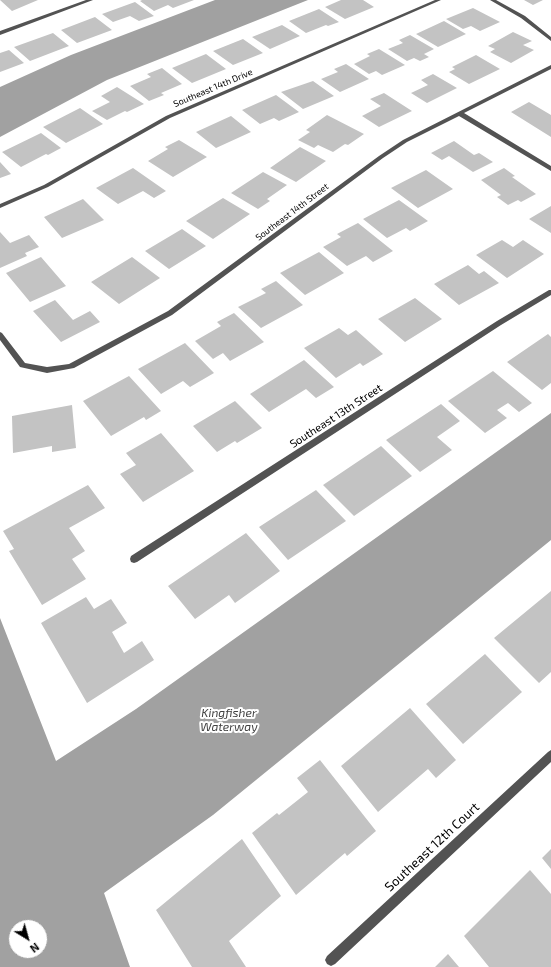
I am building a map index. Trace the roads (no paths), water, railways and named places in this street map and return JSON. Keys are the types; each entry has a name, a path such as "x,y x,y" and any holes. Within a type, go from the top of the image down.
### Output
{"street":[{"path":"0,33 91,0"},
{"name":"Southeast 14th Drive","path":"0,206 46,186 168,117 439,0"},
{"path":"492,0 523,17 551,39"},
{"name":"Southeast 14th Street","path":"0,335 23,365 47,370 71,366 170,313 381,157 405,141 551,67"},
{"path":"459,113 551,169"},
{"name":"Southeast 13th Street","path":"134,559 499,323 551,292"},
{"name":"Southeast 12th Court","path":"331,960 551,755"}],"water":[{"path":"215,0 308,0 107,80 0,137 0,87 71,55"},
{"name":"Kingfisher Waterway","path":"551,413 551,540 213,815 104,893 130,967 0,967 0,618 56,761 136,709"}]}
